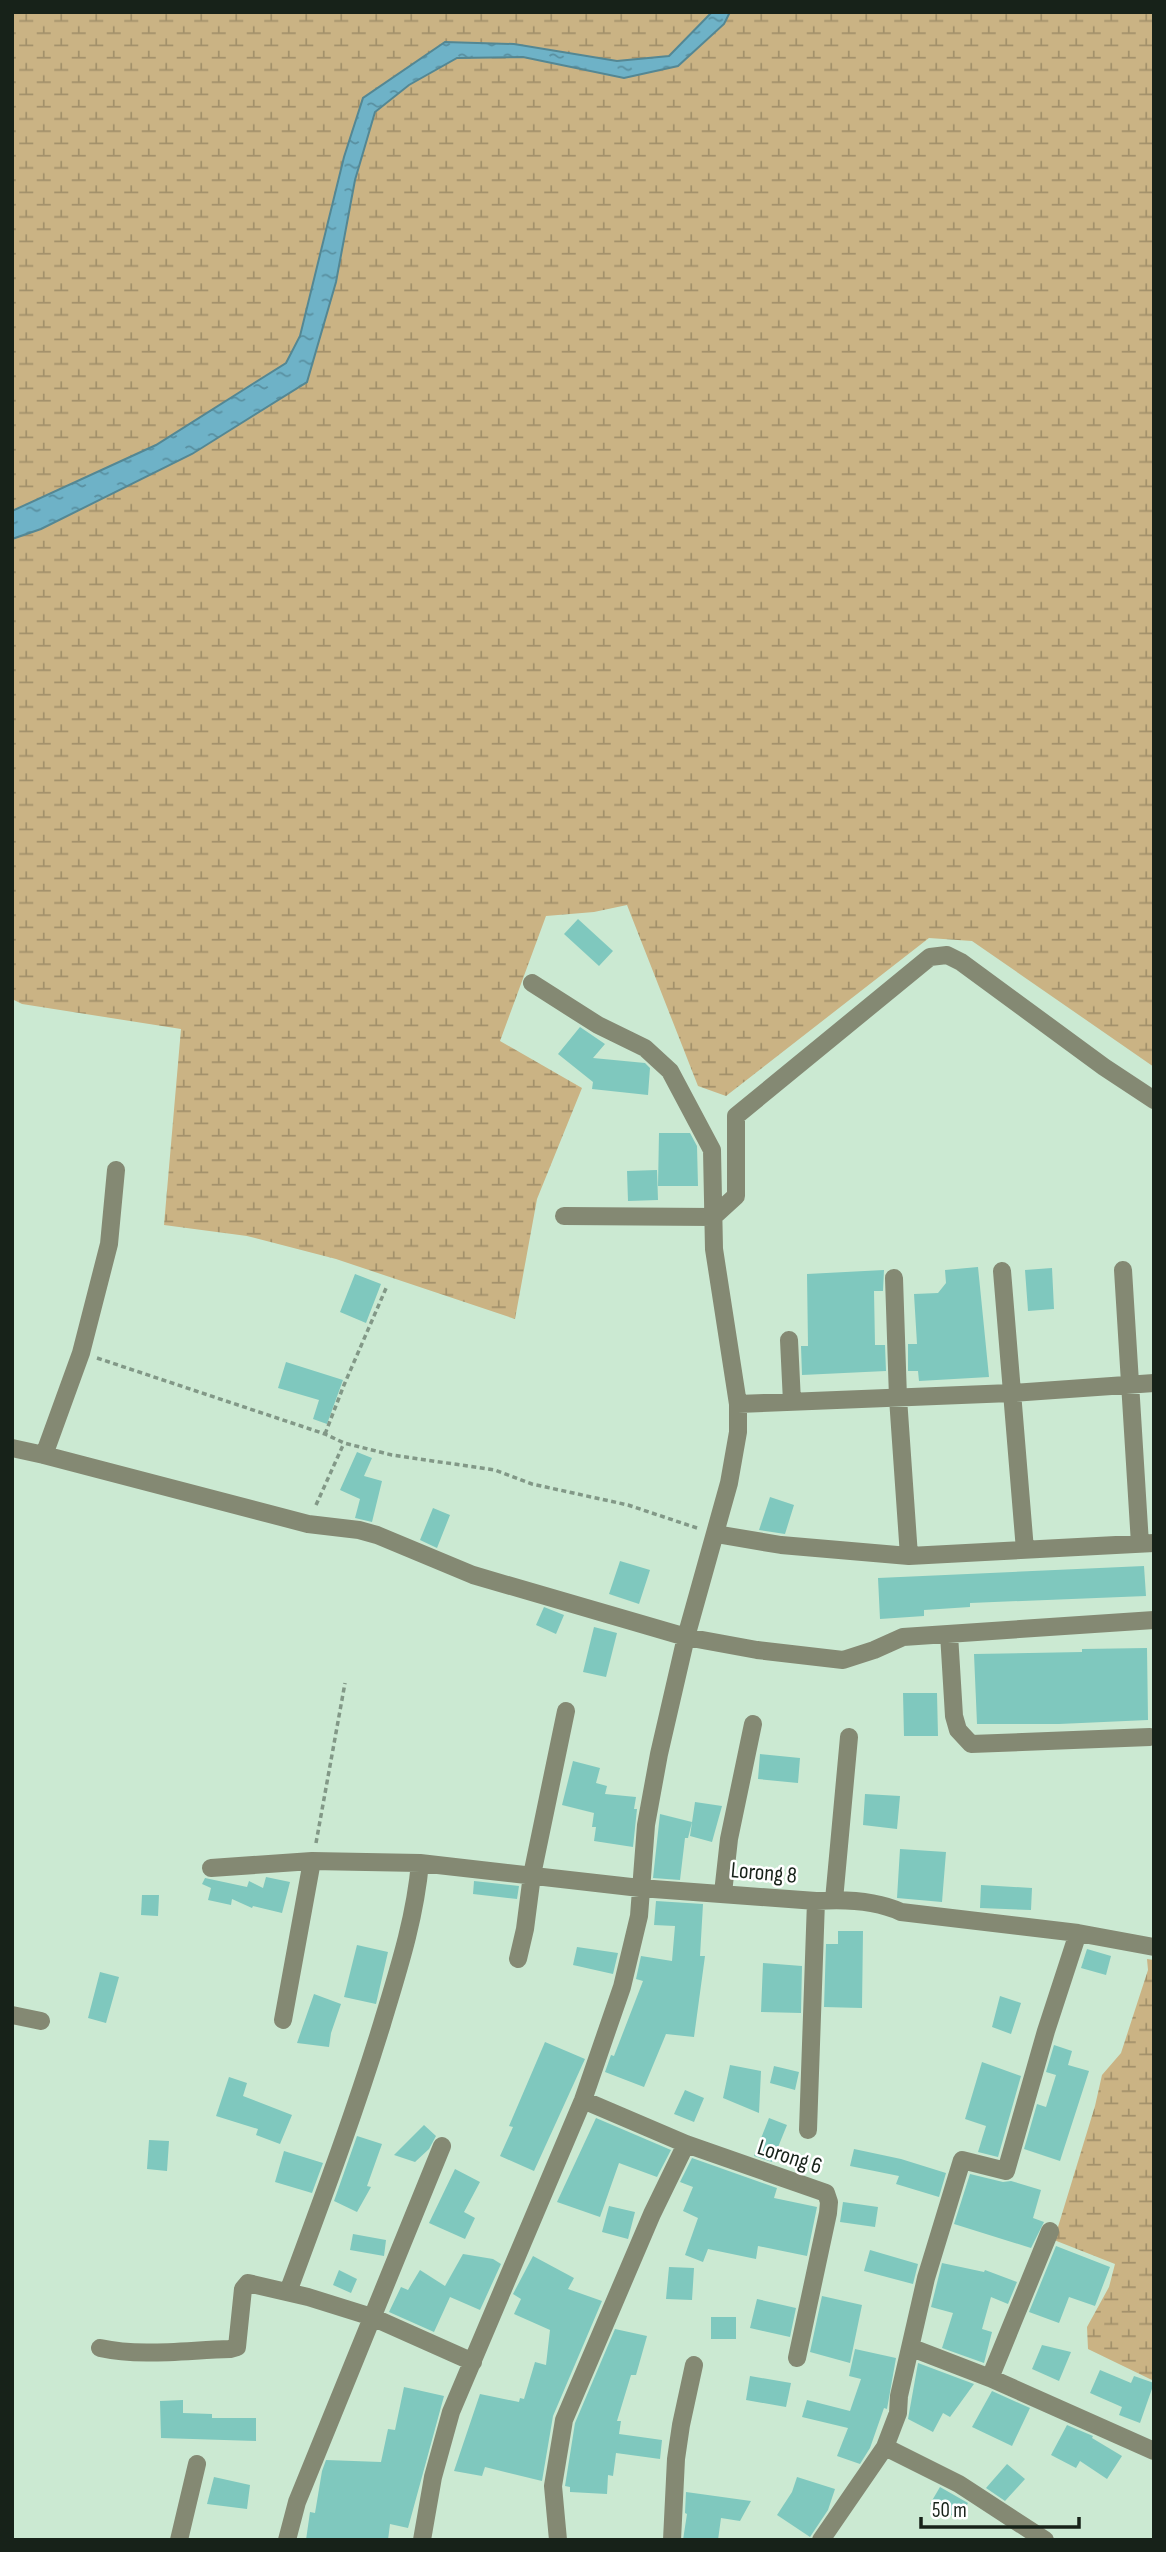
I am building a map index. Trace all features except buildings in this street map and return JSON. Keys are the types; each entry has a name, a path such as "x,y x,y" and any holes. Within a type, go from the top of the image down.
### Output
{"street":[{"path":"564,1216 713,1217 736,1196 736,1116 930,957 947,955 961,962 1104,1067 1154,1100"},
{"path":"422,2540 433,2477 452,2412 583,2100 622,1987 639,1916 646,1825 657,1766 686,1637 716,1534 738,1432 738,1404 718,1281 712,1150 670,1071 645,1048 598,1025 531,983"},
{"path":"44,1455 81,1353 109,1244 116,1170"},
{"path":"716,1534 781,1545 909,1556 1147,1543 1130,1385 1123,1270"},
{"path":"1002,1271 1025,1550"},
{"path":"894,1278 898,1398 909,1556"},
{"path":"789,1340 792,1402"},
{"path":"738,1404 1154,1383"},
{"path":"12,1448 308,1524 359,1530 473,1575 686,1637 757,1650 843,1660 903,1637 1154,1620"},
{"path":"949,1633 954,1716 958,1730 971,1744 1150,1737"},
{"path":"518,1959 532,1875 566,1711"},
{"path":"723,1893 729,1839 753,1724"},
{"path":"835,1900 849,1737"},
{"path":"283,2020 312,1861"},
{"name":"Lorong 8","path":"211,1868 312,1861 420,1863 640,1888 883,1904 901,1912 1078,1933 1154,1947"},
{"path":"288,2292 354,2110 386,2011 408,1936 417,1895 420,1863"},
{"path":"808,2130 816,1901"},
{"path":"821,2540 885,2446 898,2413 899,2396 934,2246 962,2160 1006,2172 1046,2031 1078,1933"},
{"path":"12,2015 41,2021"},
{"name":"Lorong 6","path":"583,2100 686,2144 826,2193 828,2213 797,2358"},
{"path":"558,2540 554,2487 564,2420 652,2214 686,2144"},
{"path":"287,2540 297,2502 442,2146"},
{"path":"990,2378 1050,2231"},
{"path":"100,2348 118,2352 141,2352 237,2347 243,2289 248,2283 372,2317 473,2362"},
{"path":"912,2348 990,2378 1154,2451"},
{"path":"672,2540 676,2459 694,2365"},
{"path":"885,2446 959,2484 1045,2540"},
{"path":"179,2540 197,2464"}],"path":[{"path":"325,1434 387,1286"},
{"path":"81,1353 325,1434 344,1443 392,1455 495,1470 532,1484 628,1505 716,1534"},
{"path":"308,1524 344,1443"},
{"path":"312,1861 345,1683"}],"green space":[{"path":"12,12 712,12 669,56 617,61 515,44 445,42 363,98 344,157 300,336 286,363 156,445 12,511"},
{"path":"730,12 1154,12 1154,1067 972,941 929,938 726,1096 698,1086 627,905 594,912 546,916 500,1041 582,1088 537,1199 515,1319 336,1259 247,1236 164,1225 181,1029 22,1004 12,999 12,539 41,529 192,454 307,382 336,282 355,180 375,112 409,85 457,58 523,57 624,78 679,66 724,24"},
{"path":"1147,1959 1154,1960 1152,2380 1088,2349 1087,2327 1109,2287 1115,2264 1054,2240 1102,2075 1121,2053 1148,1970"}],"water":[{"path":"712,12 730,12 724,24 678,66 624,78 523,57 457,58 409,85 375,112 355,180 336,282 307,382 192,454 41,529 12,539 12,511 156,445 286,363 300,336 344,157 363,98 445,42 514,44 617,61 669,56"}]}
